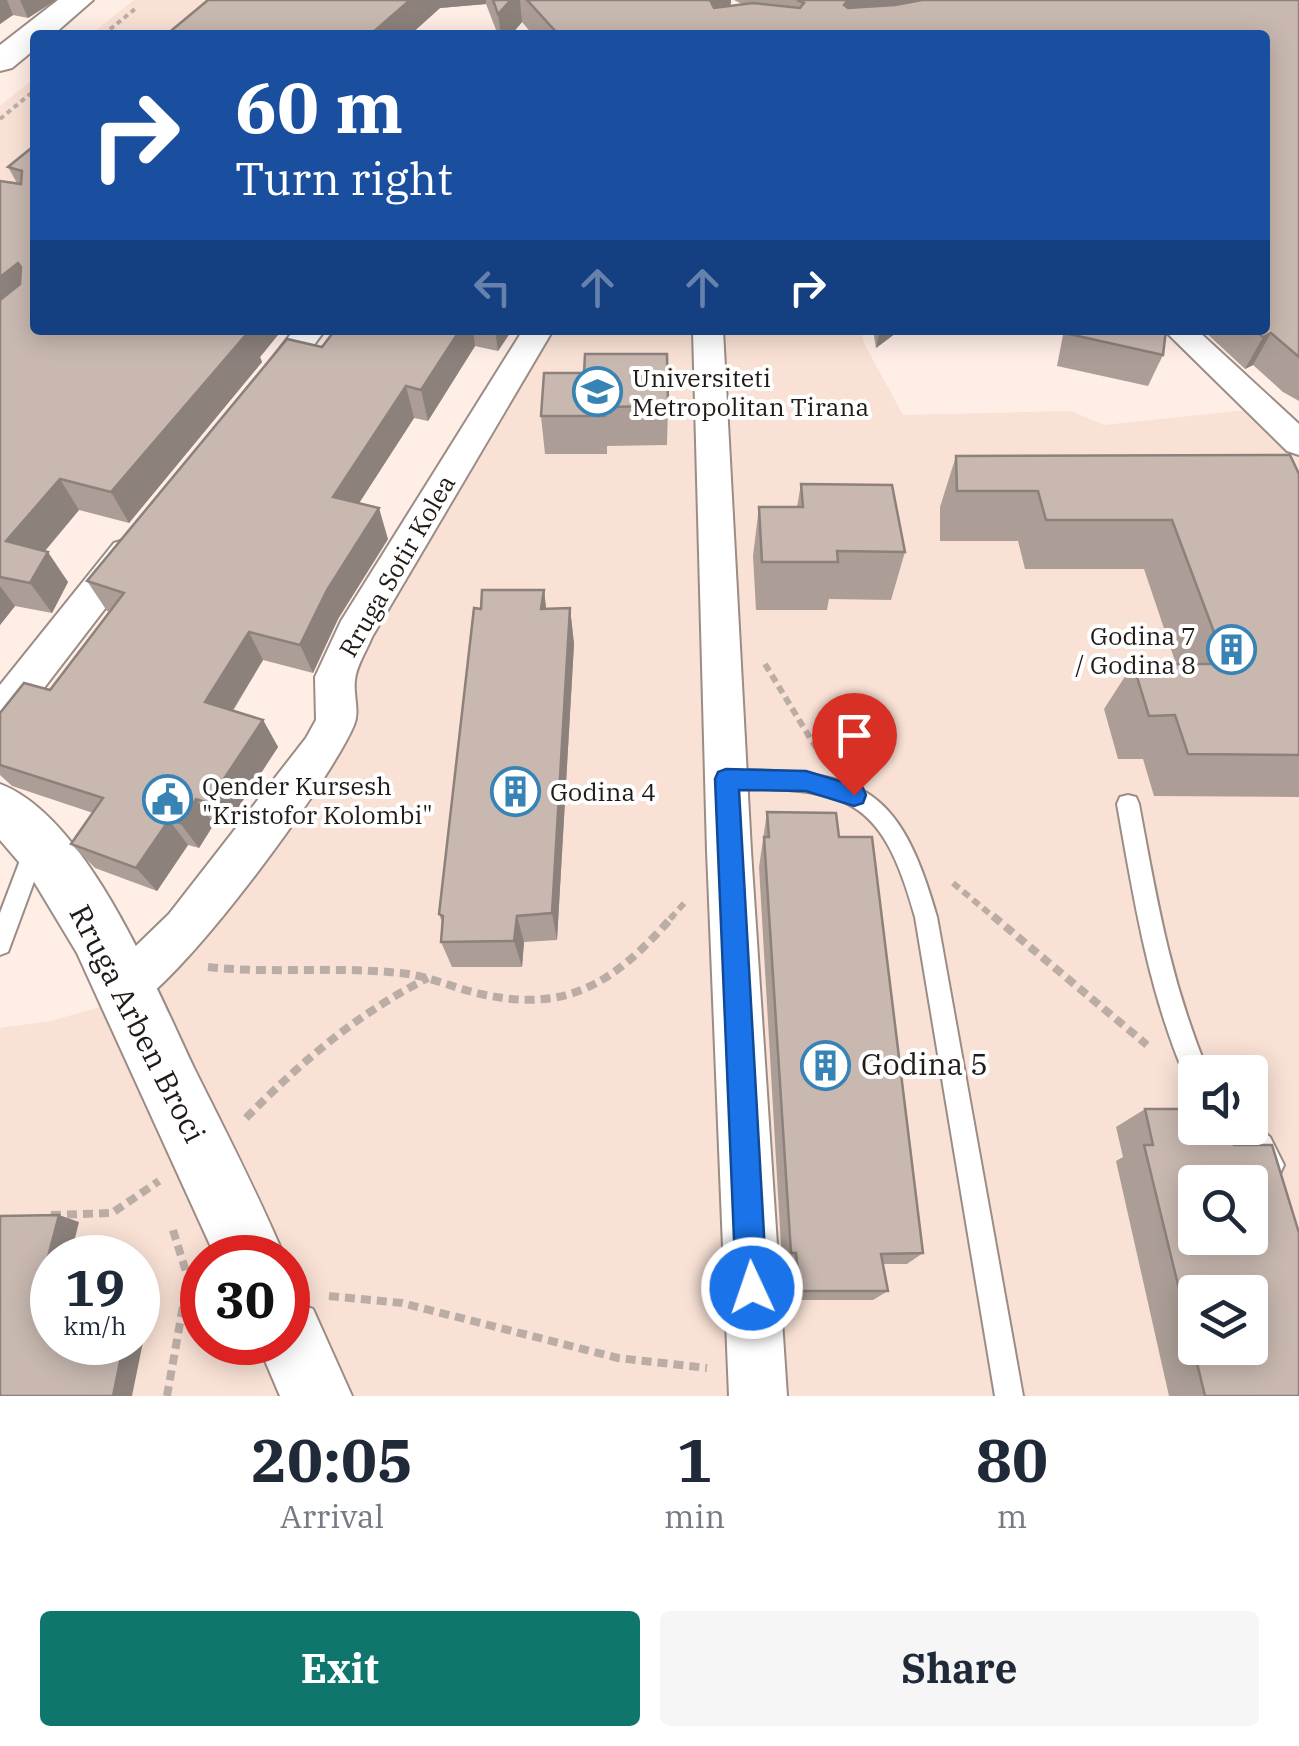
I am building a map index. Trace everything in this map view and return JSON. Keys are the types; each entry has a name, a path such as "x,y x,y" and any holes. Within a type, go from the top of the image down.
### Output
{"main road":[{"path":"39,30 77,0"},
{"path":"84,30 112,22"},
{"path":"0,61 30,37"},
{"path":"0,86 30,65"}],"street":[{"path":"247,412 306,335"},
{"name":"Rruga Sotir Kolea","path":"138,978 186,929 326,743 336,720 335,677 355,632 535,335"},
{"path":"708,335 729,852 757,1382"},
{"path":"1185,335 1294,432"},
{"path":"0,715 152,522"},
{"name":"Rruga Arben Broci","path":"19,825 138,978 242,1235"},
{"path":"310,1365 316,1396"}],"lane":[{"path":"726,779 788,779 842,790 880,812 902,841 914,869 926,917 1008,1396"},
{"path":"1128,804 1169,1002 1188,1055"},
{"path":"0,944 19,825"},
{"path":"1260,1145 1282,1192"}],"path":[{"path":"0,119 30,94"},
{"path":"718,602 736,616 842,790"},
{"path":"902,841 1151,1049"},
{"path":"138,978 198,966 278,974 394,972 430,977 514,1002 547,1003 583,996 617,971 668,922 729,852"},
{"path":"232,1132 336,1032 391,995 430,977"},
{"path":"158,1182 164,1198"},
{"path":"37,1216 112,1213"},
{"path":"167,1396 188,1278 168,1214"},
{"path":"310,1314 372,1295 620,1359 757,1382"}],"shaded area":[{"path":"134,0 337,0 349,30 96,30"},
{"path":"30,82 30,201 0,195 0,106"},
{"path":"548,335 862,335 903,415 1071,411 1104,425 1255,409 1299,454 1299,1396 0,1396 0,1028 51,1021 121,1001 158,970 345,682"}],"building":[{"path":"208,0 410,0 375,30 172,30"},
{"path":"493,0 511,0 498,14"},
{"path":"527,0 718,0 711,2 714,8 753,3 800,8 804,3 797,0 848,0 844,5 848,8 922,0 1299,0 1299,357 1270,334 1270,30 554,30"},
{"path":"30,149 30,335 246,335 111,492 60,479 6,541 48,552 30,583 0,577 0,300 20,284 21,267 18,263 0,277 0,181 21,184 22,171 8,167"},
{"path":"331,335 457,335 421,390 406,386 333,497 379,508 327,590 300,645 249,632 205,702 263,720 208,803 196,799 180,823 169,820 136,868 71,844 103,798 0,765 0,713 24,683 50,690 124,593 87,581 287,339 322,347"},
{"path":"1073,335 1165,335 1163,355"},
{"path":"585,354 667,354 668,406 605,407 605,416 541,416 544,373 584,373"},
{"path":"1290,455 1299,474 1299,755 1188,754 1175,715 1149,716 1133,664 1226,664 1172,520 1046,520 1038,491 957,491 956,456"},
{"path":"801,484 892,485 905,552 837,551 838,562 762,562 759,507 803,507"},
{"name":"Godina 4","path":"482,590 544,590 541,609 570,608 552,913 517,916 514,941 441,942 443,916 439,914 474,608 481,609"},
{"name":"Godina 5","path":"767,812 836,813 839,837 872,837 923,1253 881,1254 888,1291 800,1291 796,1253 791,1253 764,837 769,837"},
{"path":"1145,1109 1178,1109 1178,1145 1272,1145 1299,1233 1299,1396 1205,1396 1197,1365 1268,1365 1268,1275 1178,1275 1178,1285 1144,1145 1153,1145"},
{"path":"59,1215 54,1235 30,1235 30,1365 119,1365 113,1396 0,1396 0,1216"}],"place":[{"name":"Universiteti Metropolitan Tirana","path":"597,392"},
{"name":"Godina 7 / Godina 8","path":"1231,650"},
{"name":"Godina 4","path":"515,792"},
{"name":"Qender Kursesh \"Kristofor Kolombi\"","path":"167,800"},
{"name":"Godina 5","path":"826,1065"}],"route":[{"path":"752,1288 726,779 806,781 854,795"}]}
